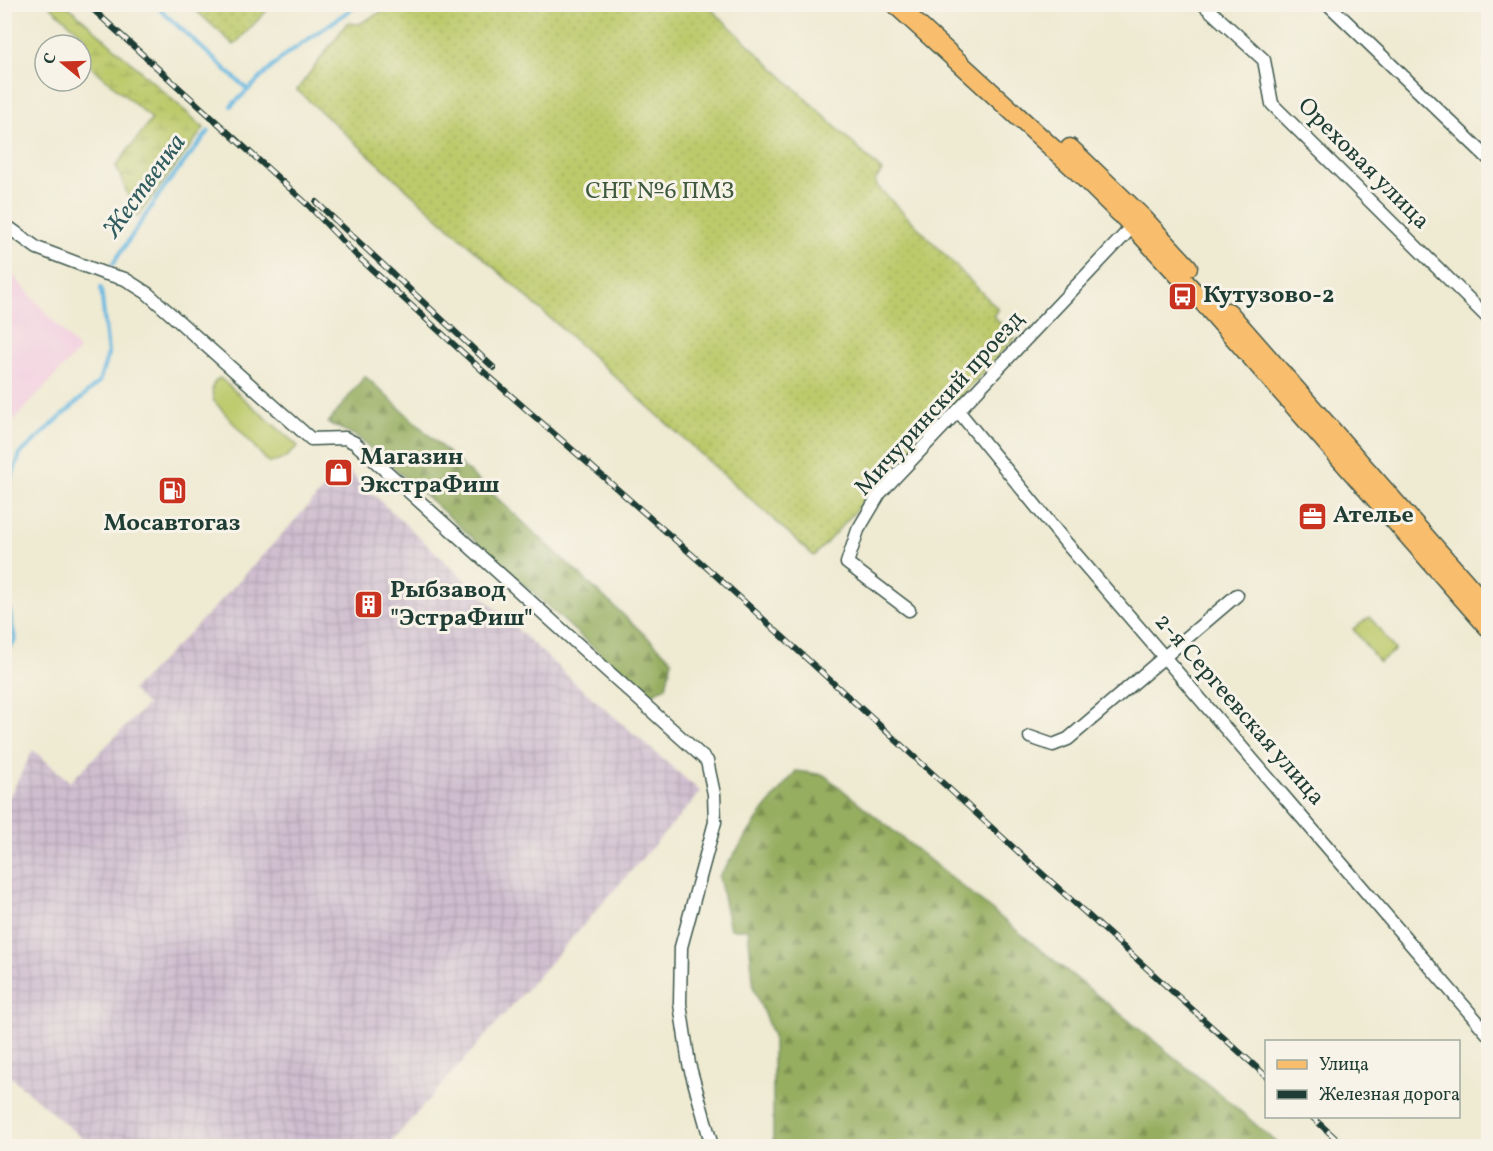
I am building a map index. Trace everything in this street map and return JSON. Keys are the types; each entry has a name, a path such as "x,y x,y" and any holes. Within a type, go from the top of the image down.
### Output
{"main road":[{"path":"895,4 1072,166 1133,226 1195,293 1488,627"},
{"path":"914,4 1143,218 1297,389 1488,608"}],"street":[{"name":"Ореховая улица","path":"1203,4 1264,60 1272,104 1488,318"},
{"path":"1328,4 1488,158"},
{"path":"4,224 37,248 125,279 147,293 311,439 345,438 355,443 707,762 714,794 715,822 681,947 680,1004 689,1064 712,1146"},
{"name":"Мичуринский проезд","path":"909,610 847,563 858,530 880,493 1133,226"},
{"name":"2-я Сергеевская улица","path":"959,412 1067,544 1488,1034"},
{"path":"1030,737 1053,745 1068,739 1237,595"}],"shaded area":[{"path":"5,266 79,350 4,430"},
{"path":"344,467 573,681 701,792 388,1146 91,1146 5,1072 5,805 33,750 70,782 147,705 132,690 214,608"}],"green space":[{"path":"49,5 67,5 204,128 137,217 116,166 152,119 93,68 93,33 81,33"},
{"path":"190,5 272,5 234,45"},
{"name":"СНТ №6 ПМЗ","path":"394,5 707,5 882,171 875,181 878,187 998,309 993,316 1015,338 814,556 297,90 347,23 359,24"},
{"path":"365,376 672,660 666,687 647,696 424,494 356,436 328,423"},
{"path":"220,378 298,446 281,460 268,462 214,401 213,385"},
{"path":"1370,617 1395,650 1379,662 1353,629"},
{"path":"796,771 824,775 1232,1104 1280,1146 773,1146 773,1036 754,989 748,929 730,929 719,877 764,810"}],"waterway":[{"path":"154,4 248,90"},
{"name":"Жественка","path":"231,106 284,56 359,4"},
{"name":"Жественка","path":"113,264 163,189 209,131"},
{"name":"Жественка","path":"4,498 20,454 99,382 108,354 101,288"},
{"name":"Жественка","path":"4,582 15,640 4,654"}],"railway":[{"path":"87,4 308,205 356,255 484,372 714,574 1265,1075"},
{"path":"316,202 494,368"},
{"path":"1313,1118 1344,1146"}],"place":[{"name":"Кутузово-2","path":"1182,296"},
{"name":"Магазин ЭкстраФиш","path":"339,472"},
{"name":"Мосавтогаз","path":"172,491"},
{"name":"Ателье","path":"1312,516"},
{"name":"Рыбзавод \"ЭстраФиш\"","path":"369,605"}]}
